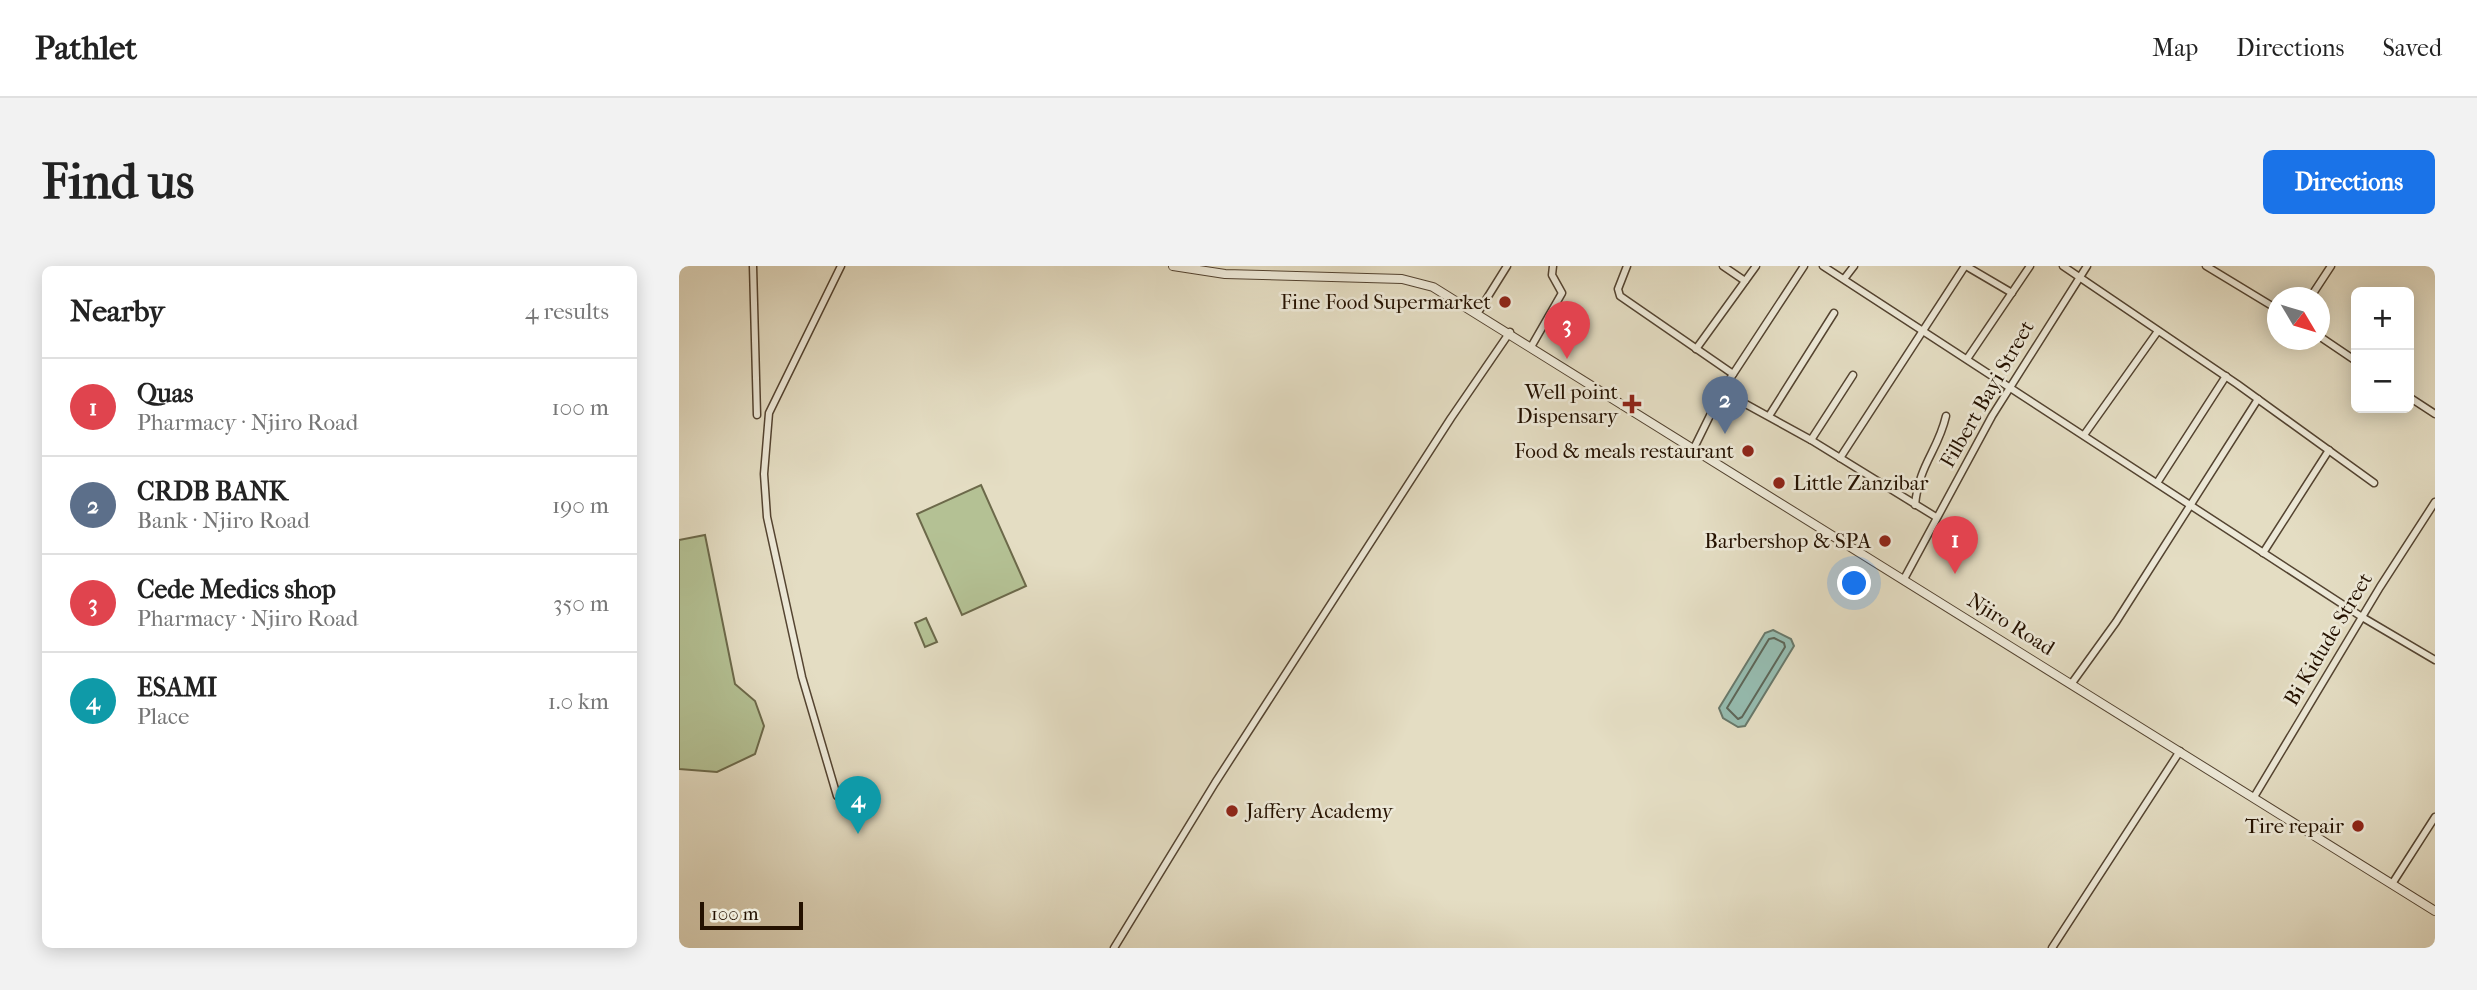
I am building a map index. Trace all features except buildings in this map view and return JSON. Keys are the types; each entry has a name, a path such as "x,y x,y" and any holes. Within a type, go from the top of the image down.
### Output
{"street":[{"path":"753,266 757,415"},
{"path":"837,796 802,677 767,517 764,474 769,413 841,266"},
{"name":"Njiro Road","path":"1173,266 1413,281 1433,287 1510,332 2435,911"},
{"path":"1477,314 1507,266"},
{"path":"1531,346 1562,293 1552,275 1553,266"},
{"path":"1627,266 1618,289 1620,296 1733,374"},
{"path":"1723,266 1745,281"},
{"path":"1696,349 1756,266"},
{"path":"1694,448 1733,374 1804,266"},
{"path":"1822,266 2362,617 2435,660"},
{"path":"1844,279 1854,266"},
{"path":"1840,458 1966,266 2012,293"},
{"path":"1967,359 2030,266"},
{"path":"2063,266 2226,376 2374,483"},
{"name":"Filbert Bayi Street","path":"1904,579 2009,388 2087,266"},
{"path":"2206,266 2267,303"},
{"path":"2317,287 2331,266"},
{"path":"1769,416 1834,313"},
{"path":"2084,435 2158,331"},
{"path":"1114,948 1215,783 1451,418 1510,332"},
{"path":"2330,343 2351,358"},
{"path":"1811,440 1853,375"},
{"path":"2157,483 2226,376"},
{"path":"1723,391 1811,440 1936,517"},
{"path":"2072,683 2191,506 2258,399"},
{"path":"2414,400 2435,414"},
{"path":"1915,505 1919,474 1943,432 1946,416"},
{"path":"2263,553 2329,450"},
{"name":"Bi Kidude Street","path":"2254,797 2435,502"},
{"path":"2052,948 2180,751"},
{"path":"2392,884 2435,817"}],"green space":[{"path":"981,485 1026,586 962,615 917,514"},
{"path":"705,535 735,684 755,701 764,726 755,754 717,772 679,769 679,540"},
{"path":"926,618 937,642 925,647 915,623"}],"water":[{"path":"1773,630 1791,639 1794,646 1745,726 1738,727 1723,718 1719,708 1765,633"}],"place":[{"name":"Fine Food Supermarket","path":"1505,302"},
{"name":"Cede Medics shop","path":"1567,359"},
{"name":"Well point Dispensary","path":"1632,404"},
{"name":"CRDB BANK","path":"1725,434"},
{"name":"Food & meals restaurant","path":"1748,451"},
{"name":"Little Zanzibar","path":"1779,483"},
{"name":"Barbershop & SPA","path":"1885,541"},
{"name":"Quas","path":"1955,574"},
{"name":"Jaffery Academy","path":"1232,811"},
{"name":"Tire repair","path":"2358,826"},
{"name":"ESAMI","path":"858,834"}]}
